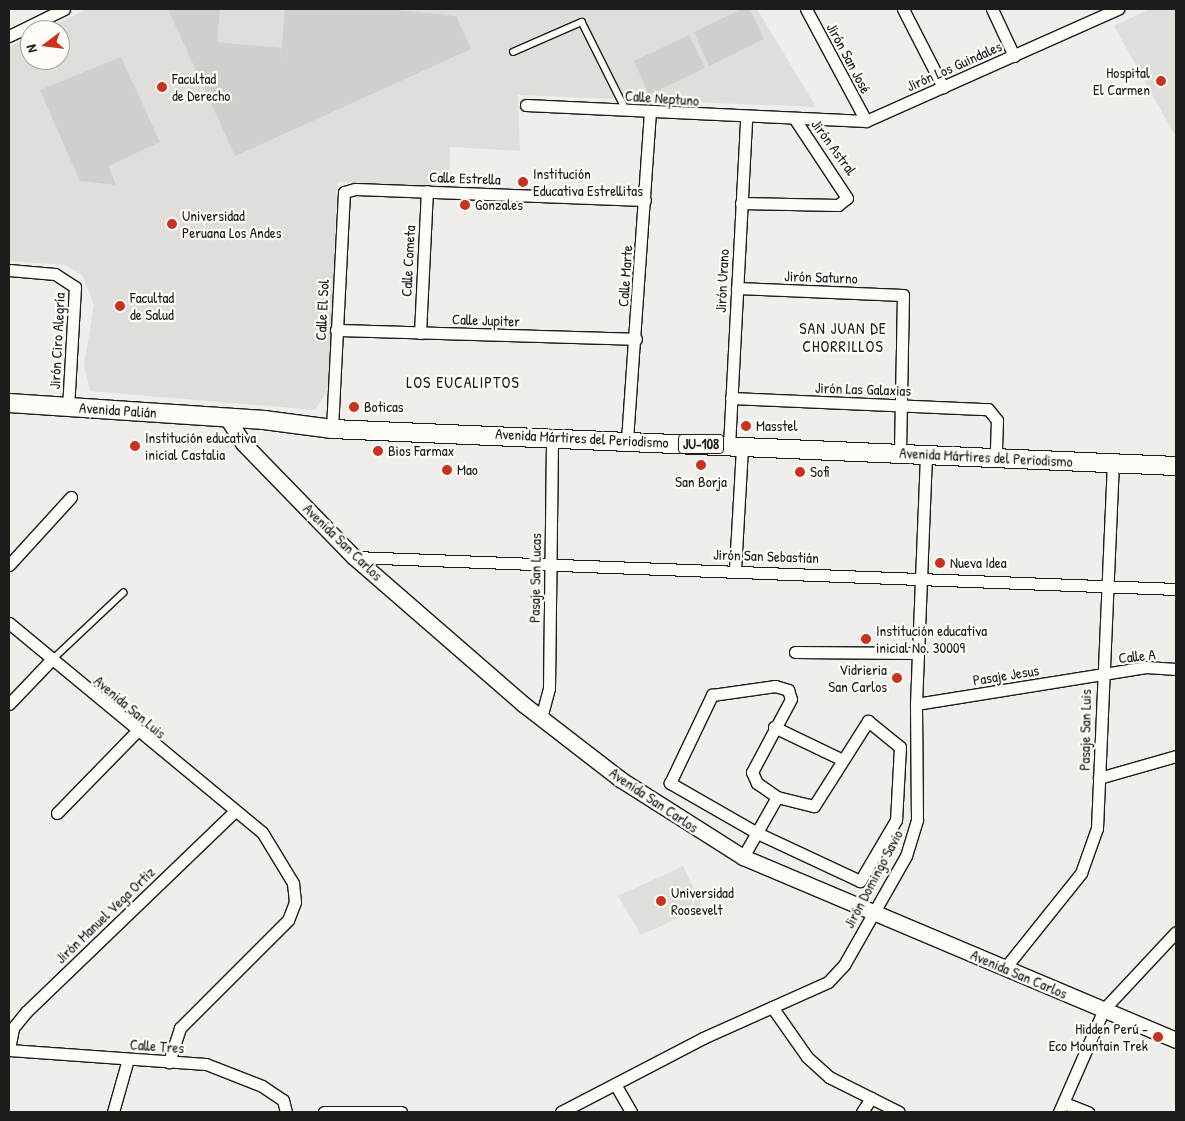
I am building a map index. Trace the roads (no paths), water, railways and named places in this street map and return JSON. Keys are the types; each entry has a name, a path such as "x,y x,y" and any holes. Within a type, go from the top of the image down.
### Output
{"main road":[{"name":"Avenida Palián","path":"9,403 227,418"},
{"name":"Avenida Mártires del Periodismo","path":"227,418 332,429 552,436 1176,466"},
{"name":"Avenida San Carlos","path":"227,418 243,444 354,557 541,718 620,779 743,857 873,914 1176,1040"}],"street":[{"path":"9,36 64,9"},
{"name":"Jirón San José","path":"806,9 866,121"},
{"path":"903,9 943,87"},
{"path":"992,9 1014,56"},
{"name":"Jirón Los Guindales","path":"796,121 866,121 1014,56 1098,13 1118,9"},
{"name":"Calle Neptuno","path":"526,105 796,121"},
{"name":"Calle Marte","path":"627,440 636,339 650,113"},
{"name":"Jirón Urano","path":"735,569 736,446 731,398 746,118"},
{"name":"Jirón Astral","path":"741,202 838,205 847,198 847,191 796,121"},
{"name":"Calle Estrella","path":"344,192 427,191 645,200"},
{"name":"Calle Cometa","path":"420,333 427,191"},
{"name":"Calle El Sol","path":"332,429 344,192"},
{"name":"Jirón Ciro Alegría","path":"9,270 55,274 75,287 68,407"},
{"name":"Jirón Saturno","path":"737,288 903,295 901,405"},
{"name":"Calle Jupiter","path":"336,330 636,339"},
{"name":"Jirón Las Galaxias","path":"731,398 901,405 993,412 997,420 996,458"},
{"path":"900,453 901,405"},
{"name":"Pasaje San Lucas","path":"541,718 549,688 552,436"},
{"name":"Jirón Domingo Savio","path":"561,1112 772,1007 828,982 844,965 873,914 916,834 916,704 926,455"},
{"name":"Pasaje San Luis","path":"1005,968 1081,873 1097,828 1101,676 1112,463"},
{"path":"9,565 71,497"},
{"name":"Jirón San Sebastián","path":"354,557 735,569 1176,589"},
{"name":"Avenida San Luis","path":"9,624 136,732 262,832 290,877 294,908 288,920 180,1028 168,1062"},
{"path":"795,652 918,653"},
{"path":"9,704 51,660"},
{"name":"Calle A","path":"1101,676 1146,667 1176,669"},
{"name":"Pasaje Jesus","path":"916,704 1101,676"},
{"path":"775,686 788,690 791,700 774,727 752,772 757,783 777,797 814,806 843,760 868,720 900,747 896,820 860,881 759,834 672,786 670,778 716,692 775,686"},
{"path":"774,727 843,760"},
{"path":"57,813 136,732"},
{"path":"1099,778 1176,756"},
{"path":"743,857 759,834 777,797"},
{"name":"Jirón Manuel Vega Ortiz","path":"9,1049 13,1028 26,1012 235,811"},
{"path":"1088,1112 1061,1108 1104,1009 1176,932"},
{"path":"772,1007 807,1057 829,1076 899,1112"},
{"name":"Calle Tres","path":"9,1049 168,1062 230,1071 283,1100 286,1112"},
{"path":"113,1112 128,1059"},
{"path":"615,1084 631,1112"},
{"path":"862,1112 871,1098"},
{"path":"324,1112 396,1112"}],"lane":[{"path":"513,52 582,22 626,110"},
{"path":"51,660 123,593"}],"place":[{"name":"Hospital El Carmen","path":"1161,81"},
{"name":"Facultad de Derecho","path":"162,87"},
{"name":"Institución Educativa Estrellitas","path":"523,182"},
{"name":"Gonzales","path":"465,205"},
{"name":"Universidad Peruana Los Andes","path":"172,224"},
{"name":"Facultad de Salud","path":"120,306"},
{"name":"Boticas","path":"354,407"},
{"name":"Masstel","path":"746,426"},
{"name":"Institución educativa inicial Castalia","path":"135,446"},
{"name":"Bios Farmax","path":"378,451"},
{"name":"San Borja","path":"701,465"},
{"name":"Mao","path":"447,470"},
{"name":"Sofi","path":"800,472"},
{"name":"Nueva Idea","path":"940,563"},
{"name":"Institución educativa inicial No. 30009","path":"866,639"},
{"name":"Vidrieria San Carlos","path":"897,678"},
{"name":"Universidad Roosevelt","path":"661,901"},
{"name":"Hidden Perú - Eco Mountain Trek","path":"1158,1037"}],"district":[{"name":"SAN JUAN DE CHORRILLOS","path":"843,337"},
{"name":"LOS EUCALIPTOS","path":"463,382"}]}
